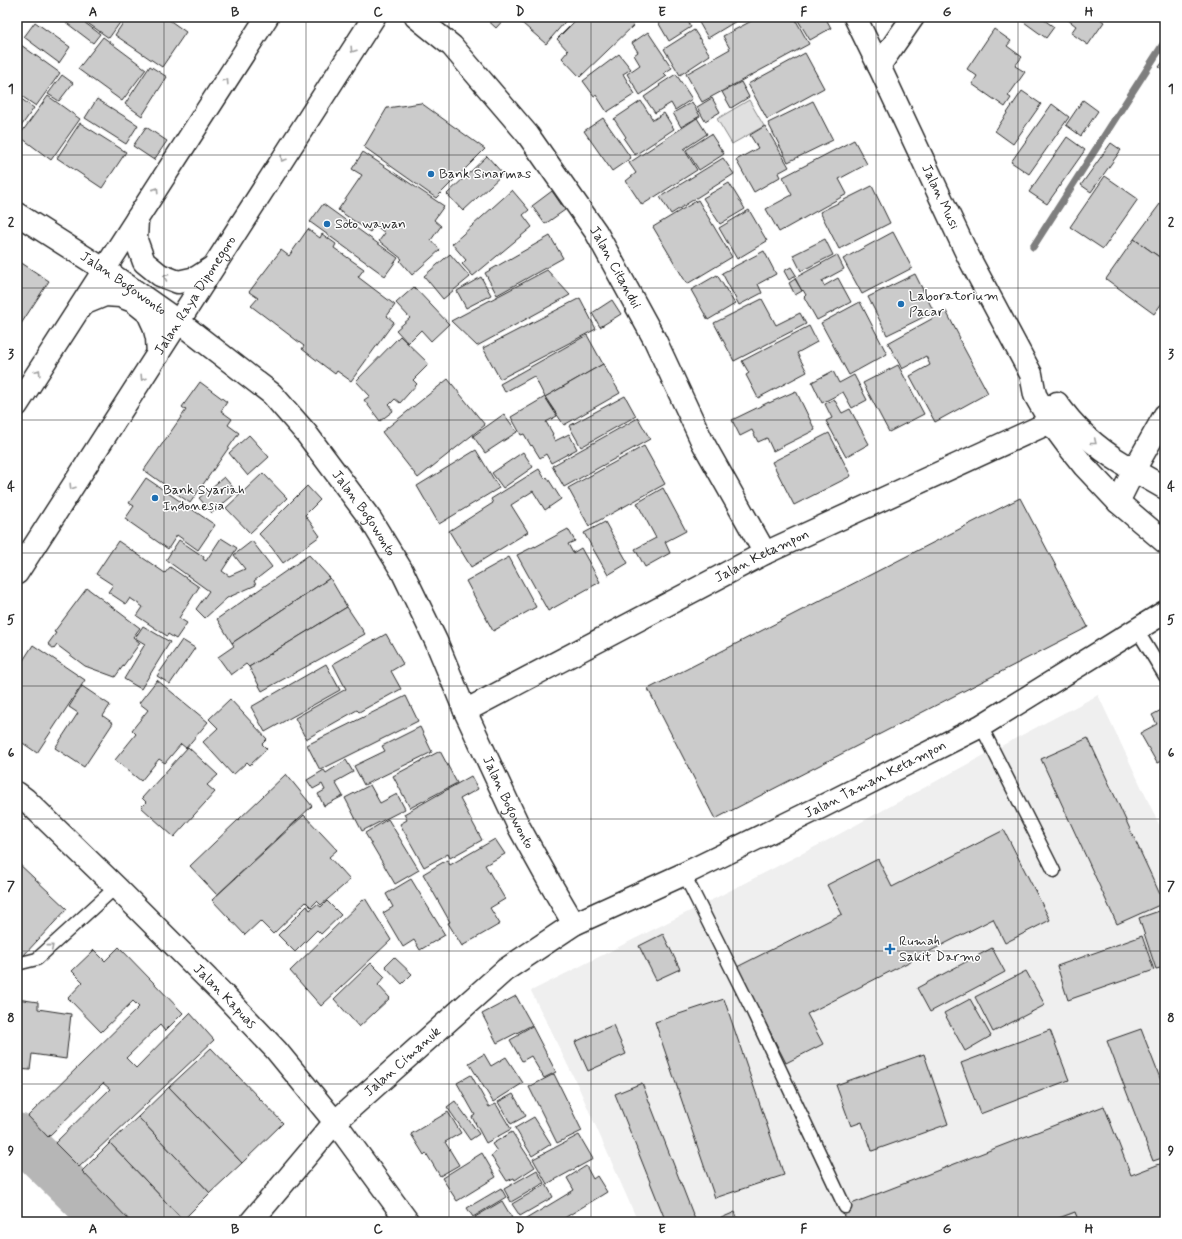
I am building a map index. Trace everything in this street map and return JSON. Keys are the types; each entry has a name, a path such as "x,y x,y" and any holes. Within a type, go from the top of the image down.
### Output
{"main road":[{"path":"17,405 267,17"},
{"name":"Jalan Raya Diponegoro","path":"17,573 374,17"},
{"name":"Jalan Citandui","path":"416,17 452,46 528,135 596,232 655,340 702,441 764,553"},
{"name":"Jalan Musi","path":"855,17 968,256 1031,374 1035,395 1058,419"},
{"path":"879,66 913,17"},
{"name":"Jalan Bogowonto","path":"17,214 105,270 179,322 272,394 306,433 371,520 402,571 436,641 465,710 519,827 574,924"},
{"path":"137,219 136,240 144,262 160,276 178,282 196,278 214,267"},
{"path":"83,304 105,295 120,296 133,301 148,313 154,326 157,338 158,355"},
{"path":"1118,502 1165,415"},
{"path":"1058,419 1090,439 1122,463 1165,488"},
{"path":"1058,419 1084,466 1118,502 1165,542"},
{"name":"Jalan Ketampon","path":"465,710 764,553 1058,419"},
{"name":"Jalan Taman Ketampon","path":"574,924 684,874 980,726 1165,612"},
{"name":"Jalan Kapuas","path":"17,793 116,886 276,1050 335,1122 408,1222"},
{"name":"Jalan Cimanuk","path":"252,1222 335,1122 505,970 574,924"}],"lane":[{"path":"1137,630 1165,676"},
{"path":"980,726 1054,871"},
{"path":"684,874 759,1025 845,1207"},
{"path":"17,964 37,959 116,886"}],"shaded area":[{"path":"749,100 764,126 732,144 717,119"},
{"name":"Rumah Sakit Darmo","path":"1098,695 1165,837 1165,1222 638,1222 578,1086 531,991 832,838"},
{"path":"1075,1212 1079,1222 1048,1222"}],"building":[{"path":"67,17 77,17 100,34 93,43 64,21"},
{"path":"79,17 124,17 109,38"},
{"path":"127,17 165,17 186,32 162,67 115,35"},
{"path":"484,17 506,17 496,28"},
{"path":"515,17 569,17 546,44"},
{"path":"579,17 626,17 634,25 580,77 562,58 568,51 557,39"},
{"path":"655,17 688,17 686,18 691,27 669,41"},
{"path":"700,17 743,17 708,38 697,19"},
{"path":"759,17 794,17 809,44 702,102 686,74 730,49 723,36"},
{"path":"796,17 825,17 831,28 810,40"},
{"path":"1017,17 1040,17 1054,27 1046,38"},
{"path":"1064,17 1097,17 1104,22 1088,45 1071,33 1076,26"},
{"path":"35,22 70,47 59,63 24,37"},
{"path":"994,29 1011,41 1007,46 1022,57 1015,66 1025,72 1008,96 1011,98 1005,107 972,84 977,76 967,69"},
{"path":"694,30 710,55 680,75 664,49"},
{"path":"648,32 672,68 664,73 667,76 640,95 627,74 640,65 634,55 638,52 632,43"},
{"path":"103,37 146,69 122,101 78,69"},
{"path":"21,45 60,73 36,106 17,93 17,51"},
{"path":"805,53 824,88 767,119 748,84"},
{"path":"619,54 631,69 623,74 635,94 607,112 596,95 594,96 583,81"},
{"path":"1165,59 1165,71 1159,67"},
{"path":"150,66 167,77 142,116 125,104"},
{"path":"676,74 692,99 675,110 671,103 655,113 644,97"},
{"path":"62,75 73,83 59,101 48,94"},
{"path":"741,82 749,97 731,108 722,92"},
{"path":"1022,91 1041,104 1013,144 995,131"},
{"path":"17,96 34,108 17,132"},
{"path":"48,96 80,119 51,160 19,136"},
{"path":"712,98 720,112 705,121 697,107"},
{"path":"97,99 138,125 126,144 85,118"},
{"path":"1083,100 1098,111 1081,136 1066,125"},
{"path":"641,101 653,120 664,113 674,129 635,155 624,139 626,137 614,119"},
{"path":"813,101 833,140 788,162 768,123"},
{"path":"692,102 700,116 681,127 673,113"},
{"name":"Bank Sinarmas","path":"421,103 485,149 436,198 364,147 387,108"},
{"path":"1052,104 1069,117 1029,174 1011,162"},
{"path":"1165,115 1165,124 1161,121"},
{"path":"603,118 631,158 612,171 584,131"},
{"path":"697,118 707,134 684,149 697,170 642,205 626,181 636,173 629,163"},
{"path":"80,123 126,152 102,188 57,158"},
{"path":"765,126 789,167 778,173 780,177 754,192 736,160 758,148 750,135"},
{"path":"146,127 167,141 154,160 133,146"},
{"path":"711,134 724,154 699,170 686,150"},
{"path":"1067,137 1085,150 1047,204 1029,192"},
{"path":"854,140 867,164 839,179 847,194 779,232 766,209 792,195 783,177"},
{"path":"1111,143 1121,150 1091,192 1081,185"},
{"path":"363,152 444,206 434,220 441,226 431,240 440,250 412,275 400,261 402,259 379,241 385,233 375,225 370,232 338,210 362,175 352,169"},
{"path":"487,156 503,174 463,211 447,194"},
{"path":"723,158 734,174 671,214 660,197"},
{"path":"1105,176 1138,199 1103,249 1070,227"},
{"path":"729,183 745,209 720,224 703,198"},
{"path":"872,186 890,223 839,249 820,212"},
{"path":"512,190 529,210 523,215 532,227 473,276 462,264 466,260 452,244"},
{"path":"552,191 565,210 545,224 532,206"},
{"path":"698,200 732,257 687,284 653,227"},
{"path":"323,204 398,258 385,276 310,222"},
{"path":"1160,204 1165,207 1165,261 1134,239"},
{"path":"749,210 767,241 737,259 719,228"},
{"path":"308,229 320,238 322,234 336,244 334,248 364,269 358,277 395,305 387,316 394,322 351,381 337,371 335,374 302,349 304,346 251,306 258,298 249,292 281,250 289,256"},
{"path":"893,232 912,268 862,294 843,259"},
{"path":"550,236 563,258 497,295 485,273"},
{"path":"825,239 833,255 801,271 793,255"},
{"path":"1134,239 1165,261 1165,299 1154,314 1106,279"},
{"path":"764,251 776,274 758,284 762,293 739,305 722,273"},
{"path":"450,254 470,277 443,299 424,276"},
{"path":"837,255 844,269 822,281 824,286 838,278 851,302 817,320 804,297 806,295 795,278"},
{"path":"17,260 49,281 17,330"},
{"path":"791,267 796,275 789,280 784,271"},
{"path":"547,270 570,295 477,346 451,321"},
{"name":"Laboratorium Pacar","path":"915,274 934,312 887,335 868,297"},
{"path":"717,275 735,304 708,320 691,290"},
{"path":"481,277 491,295 466,308 457,291"},
{"path":"795,279 802,291 795,295 789,283"},
{"path":"414,287 449,324 431,341 421,330 408,343 396,330 410,318 396,303"},
{"path":"580,298 596,329 500,379 483,348"},
{"path":"762,299 776,325 800,313 806,324 734,361 714,323"},
{"path":"612,300 621,314 600,327 592,313"},
{"path":"860,302 887,354 849,375 821,323"},
{"path":"946,311 988,393 935,422 910,376 930,365 926,356 902,369 888,343"},
{"path":"809,326 817,342 797,353 807,372 758,398 746,375 749,373 742,361"},
{"path":"587,335 603,364 545,397 534,376 505,392 500,384"},
{"path":"400,336 429,364 413,380 417,384 400,403 395,399 389,405 393,411 380,421 364,400 370,396 356,381"},
{"path":"603,364 620,393 564,425 545,397"},
{"path":"898,365 924,414 889,432 863,383"},
{"path":"833,371 839,383 854,375 867,400 852,408 843,392 822,403 812,382"},
{"path":"448,379 485,425 418,478 382,432"},
{"path":"200,382 227,402 221,411 232,419 228,425 239,433 190,503 144,470 186,410 182,407"},
{"path":"796,391 815,430 773,451 767,438 758,442 752,430 740,436 732,420"},
{"path":"625,396 636,416 581,447 569,426"},
{"path":"545,397 557,416 546,422 555,441 569,434 577,449 551,463 546,454 540,458 524,434 521,435 511,417"},
{"path":"834,399 842,413 850,409 869,444 846,457 826,421 832,418 825,404"},
{"path":"504,414 517,432 485,453 473,436"},
{"path":"638,418 650,439 564,487 552,466"},
{"path":"829,433 851,476 794,505 772,462"},
{"path":"249,435 269,457 248,476 229,453"},
{"path":"644,446 665,484 589,526 568,488"},
{"path":"476,450 499,488 439,524 417,486"},
{"path":"523,452 533,467 503,488 492,473"},
{"path":"539,469 545,479 547,477 561,499 545,510 533,491 511,505 528,532 471,567 449,531 493,503 491,499"},
{"path":"263,473 287,498 250,533 226,508"},
{"path":"224,477 237,492 212,513 199,498"},
{"path":"146,478 215,525 198,550 177,535 168,549 125,519 134,506 129,503"},
{"path":"307,486 320,500 305,515 320,536 283,563 259,534"},
{"path":"663,488 686,531 665,542 670,553 645,567 635,549 656,538 637,503"},
{"path":"1020,498 1088,627 715,819 648,689"},
{"path":"605,522 628,563 608,575 584,533"},
{"path":"568,529 575,541 568,544 573,553 581,548 600,582 548,611 517,555"},
{"path":"221,538 237,548 222,571 229,576 245,569 234,555 252,541 272,567 254,581 256,585 227,598 205,618 196,609 209,591 166,560 179,540 204,557 203,559 206,561"},
{"path":"118,541 165,573 170,567 199,587 179,618 187,623 176,639 168,634 167,636 137,616 143,607 130,598 126,604 108,592 113,585 96,574"},
{"path":"309,555 330,578 232,643 217,619"},
{"path":"509,557 536,607 493,631 466,581"},
{"path":"330,578 347,607 249,667 246,664 231,675 218,657 234,646 232,643"},
{"path":"87,588 140,628 133,637 140,643 115,677 85,666 57,645 54,649 48,644 56,633 54,632"},
{"path":"347,607 365,634 262,691 249,667"},
{"path":"143,626 170,642 141,689 124,679 145,644 135,638"},
{"path":"386,634 403,664 391,671 401,689 359,712 357,710 306,739 295,718 346,689 333,664"},
{"path":"182,640 195,648 170,684 157,676"},
{"path":"33,645 85,680 37,753 17,739 17,670"},
{"path":"326,664 340,690 265,732 251,707"},
{"path":"157,680 208,722 186,748 181,744 165,763 159,759 141,781 115,760 136,734 132,730 148,710 139,703"},
{"path":"82,686 110,705 103,716 113,723 84,767 55,748 78,713 69,707"},
{"path":"406,696 418,721 320,770 307,745"},
{"path":"230,699 267,739 262,744 267,749 250,765 247,762 233,775 203,742 218,728 209,719"},
{"path":"1165,708 1165,759 1157,763 1140,733 1157,724 1152,715"},
{"path":"420,727 432,752 364,785 354,766 385,751 382,746"},
{"path":"1088,738 1164,903 1117,924 1041,759"},
{"path":"188,747 218,775 207,785 215,792 174,837 141,807 146,802 142,798"},
{"path":"440,751 457,783 410,808 393,776"},
{"path":"346,760 353,772 335,782 343,796 324,806 318,794 325,790 322,784 313,789 307,780 324,770 326,773"},
{"path":"286,774 312,806 217,895 190,866"},
{"path":"471,776 478,789 460,799 482,840 450,858 448,854 424,867 400,824 407,820 404,814"},
{"path":"370,785 380,803 397,794 405,809 362,831 345,798"},
{"path":"304,815 337,850 329,857 350,880 321,905 317,901 311,907 306,902 273,934 260,921 245,935 212,900"},
{"path":"388,819 419,870 395,884 365,833"},
{"path":"1004,830 1050,920 1005,943 993,919 807,1014 823,1044 786,1063 737,967 842,914 827,885 878,859 892,887"},
{"path":"495,839 505,854 485,865 505,899 490,908 500,924 462,946 448,923 450,922 423,874 447,860 450,865"},
{"path":"17,862 67,909 23,956 17,951"},
{"path":"411,879 445,935 420,950 414,940 403,947 383,913 393,907 386,894"},
{"path":"365,898 391,940 321,1006 290,971"},
{"path":"327,901 341,915 321,934 317,930 295,952 278,935 307,906 310,910 317,904 321,907"},
{"path":"1165,909 1165,967 1156,969 1139,918"},
{"path":"663,934 680,969 656,980 639,946"},
{"path":"1142,936 1154,970 1068,1000 1057,966"},
{"path":"119,947 183,1013 165,1031 160,1025 126,1058 136,1068 190,1013 214,1040 79,1167 55,1143 110,1089 103,1083 48,1137 28,1116 139,1007 133,1001 101,1032 68,998 83,982 72,971 94,950 105,961"},
{"path":"992,948 1005,972 930,1012 917,988"},
{"path":"394,957 412,974 402,984 385,966"},
{"path":"371,963 385,977 378,985 390,998 359,1027 334,999"},
{"path":"1026,971 1045,1005 993,1032 975,997"},
{"path":"516,996 532,1025 497,1043 482,1014"},
{"path":"17,999 38,1002 38,1009 71,1014 66,1059 32,1054 30,1070 17,1069"},
{"path":"724,999 784,1175 715,1198 655,1022"},
{"path":"970,999 991,1036 965,1051 944,1013"},
{"path":"613,1025 626,1054 588,1071 575,1042"},
{"path":"532,1026 556,1072 544,1078 531,1056 522,1061 510,1040"},
{"path":"1141,1029 1165,1091 1165,1157 1153,1161 1107,1041"},
{"path":"1050,1030 1069,1080 980,1114 961,1063"},
{"path":"211,1048 283,1123 242,1163 169,1087"},
{"path":"484,1054 491,1066 506,1057 523,1083 493,1102 469,1063"},
{"path":"924,1054 948,1124 872,1151 862,1122 851,1126 836,1085"},
{"path":"554,1074 582,1131 557,1143 529,1087"},
{"path":"471,1075 489,1107 496,1104 511,1129 486,1143 472,1117 475,1115 457,1083"},
{"path":"642,1083 696,1222 666,1222 615,1094"},
{"path":"17,1084 22,1089 17,1096"},
{"path":"169,1087 242,1163 210,1193 138,1117"},
{"path":"513,1094 526,1116 511,1124 498,1102"},
{"path":"455,1101 479,1134 470,1140 447,1107"},
{"path":"1104,1106 1131,1175 1165,1162 1165,1222 1079,1222 1075,1212 1048,1222 846,1222 841,1208"},
{"path":"448,1112 461,1133 445,1142 459,1165 440,1176 426,1153 424,1155 411,1134"},
{"path":"138,1117 210,1193 183,1220 110,1143"},
{"path":"534,1117 551,1144 532,1156 515,1128"},
{"path":"512,1132 535,1167 515,1180 514,1178 507,1181 491,1156 497,1151 492,1144"},
{"path":"579,1135 593,1159 547,1184 533,1159"},
{"path":"110,1143 183,1220 180,1222 131,1222 82,1171"},
{"path":"482,1153 496,1177 457,1201 442,1178"},
{"path":"586,1166 593,1179 597,1176 607,1192 558,1222 521,1222 574,1190 567,1178"},
{"path":"537,1170 544,1183 511,1202 504,1189"},
{"path":"546,1184 553,1197 520,1216 512,1204"},
{"path":"501,1188 506,1197 473,1217 467,1208"},
{"path":"502,1201 512,1218 506,1222 478,1222 475,1217"},
{"path":"735,1212 739,1222 712,1222"},
{"path":"583,1217 586,1222 575,1222"}],"waterway":[{"path":"1033,247 1165,41"},
{"path":"17,1135 106,1222"}],"place":[{"name":"Bank Sinarmas","path":"431,174"},
{"name":"Soto wawan","path":"327,224"},
{"name":"Laboratorium Pacar","path":"901,304"},
{"name":"Bank Syariah Indonesia","path":"155,498"},
{"name":"Rumah Sakit Darmo","path":"890,949"}]}
